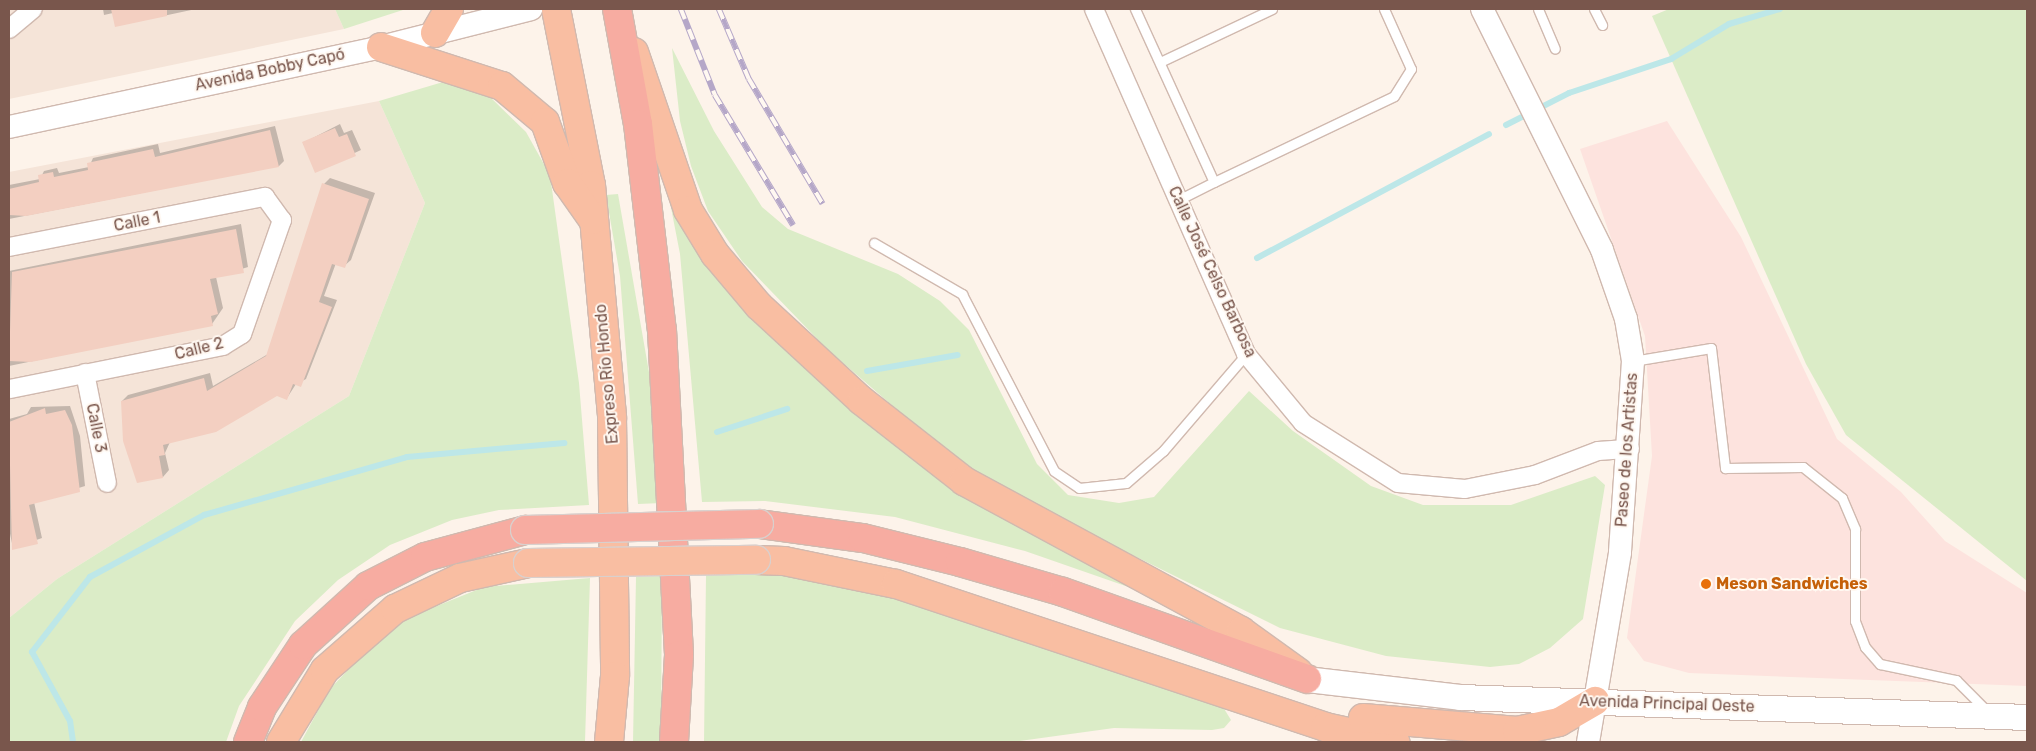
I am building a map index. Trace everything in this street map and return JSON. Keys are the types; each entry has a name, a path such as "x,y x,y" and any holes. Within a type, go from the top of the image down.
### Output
{"highway":[{"path":"435,33 449,9"},
{"name":"Expreso Río Hondo","path":"556,9 595,223 615,481 615,676 609,742"},
{"path":"619,9 688,210 715,254 759,306 862,401 964,481 1241,631 1307,679"},
{"path":"619,9 638,124 662,330 679,655 674,742"},
{"path":"381,47 502,86 545,122 567,183 595,223"},
{"path":"248,742 262,707 286,668 346,602 386,574 425,558 524,530 759,524 854,536 960,562 1063,592 1307,679"},
{"path":"281,742 324,670 395,609 460,578 528,563 756,560 784,561 896,584 1325,727 1395,742"},
{"path":"1191,681 1352,716 1438,727 1539,728 1595,701"}],"main road":[{"name":"Avenida Principal Oeste","path":"1307,679 1460,697 2027,717"}],"street":[{"path":"9,29 33,9"},
{"name":"Avenida Bobby Capó","path":"9,127 381,47 531,9"},
{"name":"Calle José Celso Barbosa","path":"1094,9 1246,354 1303,423 1398,483 1464,489 1534,475 1598,451 1630,450"},
{"name":"Paseo de los Artistas","path":"1482,9 1562,161 1602,250 1626,320 1633,361 1630,450 1620,553 1588,742"},
{"name":"Calle 1","path":"9,248 265,197"},
{"name":"Calle 2","path":"9,389 223,346 242,334 282,220 265,197"},
{"name":"Calle 3","path":"85,373 107,482"}],"lane":[{"path":"1135,9 1214,182"},
{"path":"1160,62 1272,9"},
{"path":"1178,200 1394,96 1411,69 1384,9"},
{"path":"1538,9 1555,49"},
{"path":"1594,9 1602,25"},
{"path":"874,244 962,294 1054,470 1079,488 1126,483 1163,451 1246,354"},
{"path":"1633,361 1711,348 1725,468 1803,467 1842,498 1855,529 1855,621 1865,647 1880,664 1956,680 1993,716"}],"shaded area":[{"path":"9,9 335,9 344,29 9,99"},
{"path":"379,101 425,203 349,396 57,579 9,618 9,172"},
{"path":"1667,121 1741,237 1837,439 1901,492 1945,541 2027,593 2027,686 1689,673 1644,661 1627,638 1652,456 1645,336 1580,149"}],"green space":[{"path":"335,9 406,9 344,29"},
{"path":"1669,9 2027,9 2027,581 1846,435 1806,364 1652,16"},
{"path":"672,48 714,131 762,207 788,229 898,274 940,301 969,330 1037,464 1068,495 1119,503 1154,497 1249,391 1293,431 1371,486 1423,505 1511,505 1595,476 1605,485 1583,619 1550,648 1519,664 1490,667 1386,656 1280,628 1007,493 939,446 827,349 742,261 708,211 691,166 680,121"},
{"path":"443,82 486,93 526,132 550,175 579,383 589,505 499,510 452,520 390,545 338,580 295,621 239,706 226,742 9,742 9,618 57,579 349,396 425,203 379,101"},
{"path":"667,187 804,358 1137,590 1025,551 895,517 765,501 702,502 680,254"},
{"path":"618,194 650,378 662,503 638,504 620,276 606,195"},
{"path":"767,573 921,599 1218,699 1231,720 1224,728 1212,730 1114,728 1012,742 704,742 706,575"},
{"path":"662,576 661,742 633,742 636,577"},
{"path":"590,578 585,742 301,742 329,690 364,653 407,618 484,587"}],"building":[{"path":"111,9 167,9 167,16 115,27"},
{"path":"335,128 339,137 347,134 356,156 315,173 302,142"},
{"path":"270,130 279,167 26,216 9,215 9,189 39,182 38,175 53,172 54,177 88,170 87,163 153,149 155,157"},
{"path":"322,183 369,199 345,268 332,264 319,302 332,307 301,387 293,384 287,400 277,396 216,432 163,445 165,455 159,456 163,478 137,483 123,441 121,401 204,378 207,391 266,356"},
{"path":"236,229 244,273 210,279 218,314 211,316 213,326 31,362 9,361 12,272"},
{"path":"45,408 46,414 65,410 72,425 80,492 29,505 38,544 12,550 9,422"}],"waterway":[{"path":"1506,125 1569,93 1671,59 1729,24 1780,9"},
{"path":"1257,258 1489,134"},
{"path":"867,371 958,355"},
{"path":"717,432 787,409"},
{"path":"73,742 70,721 32,652 90,577 204,515 407,457 564,443"}],"railway":[{"path":"681,9 715,95 793,225"},
{"path":"719,9 749,79 823,204"}],"place":[{"name":"Meson Sandwiches","path":"1706,584"}]}
